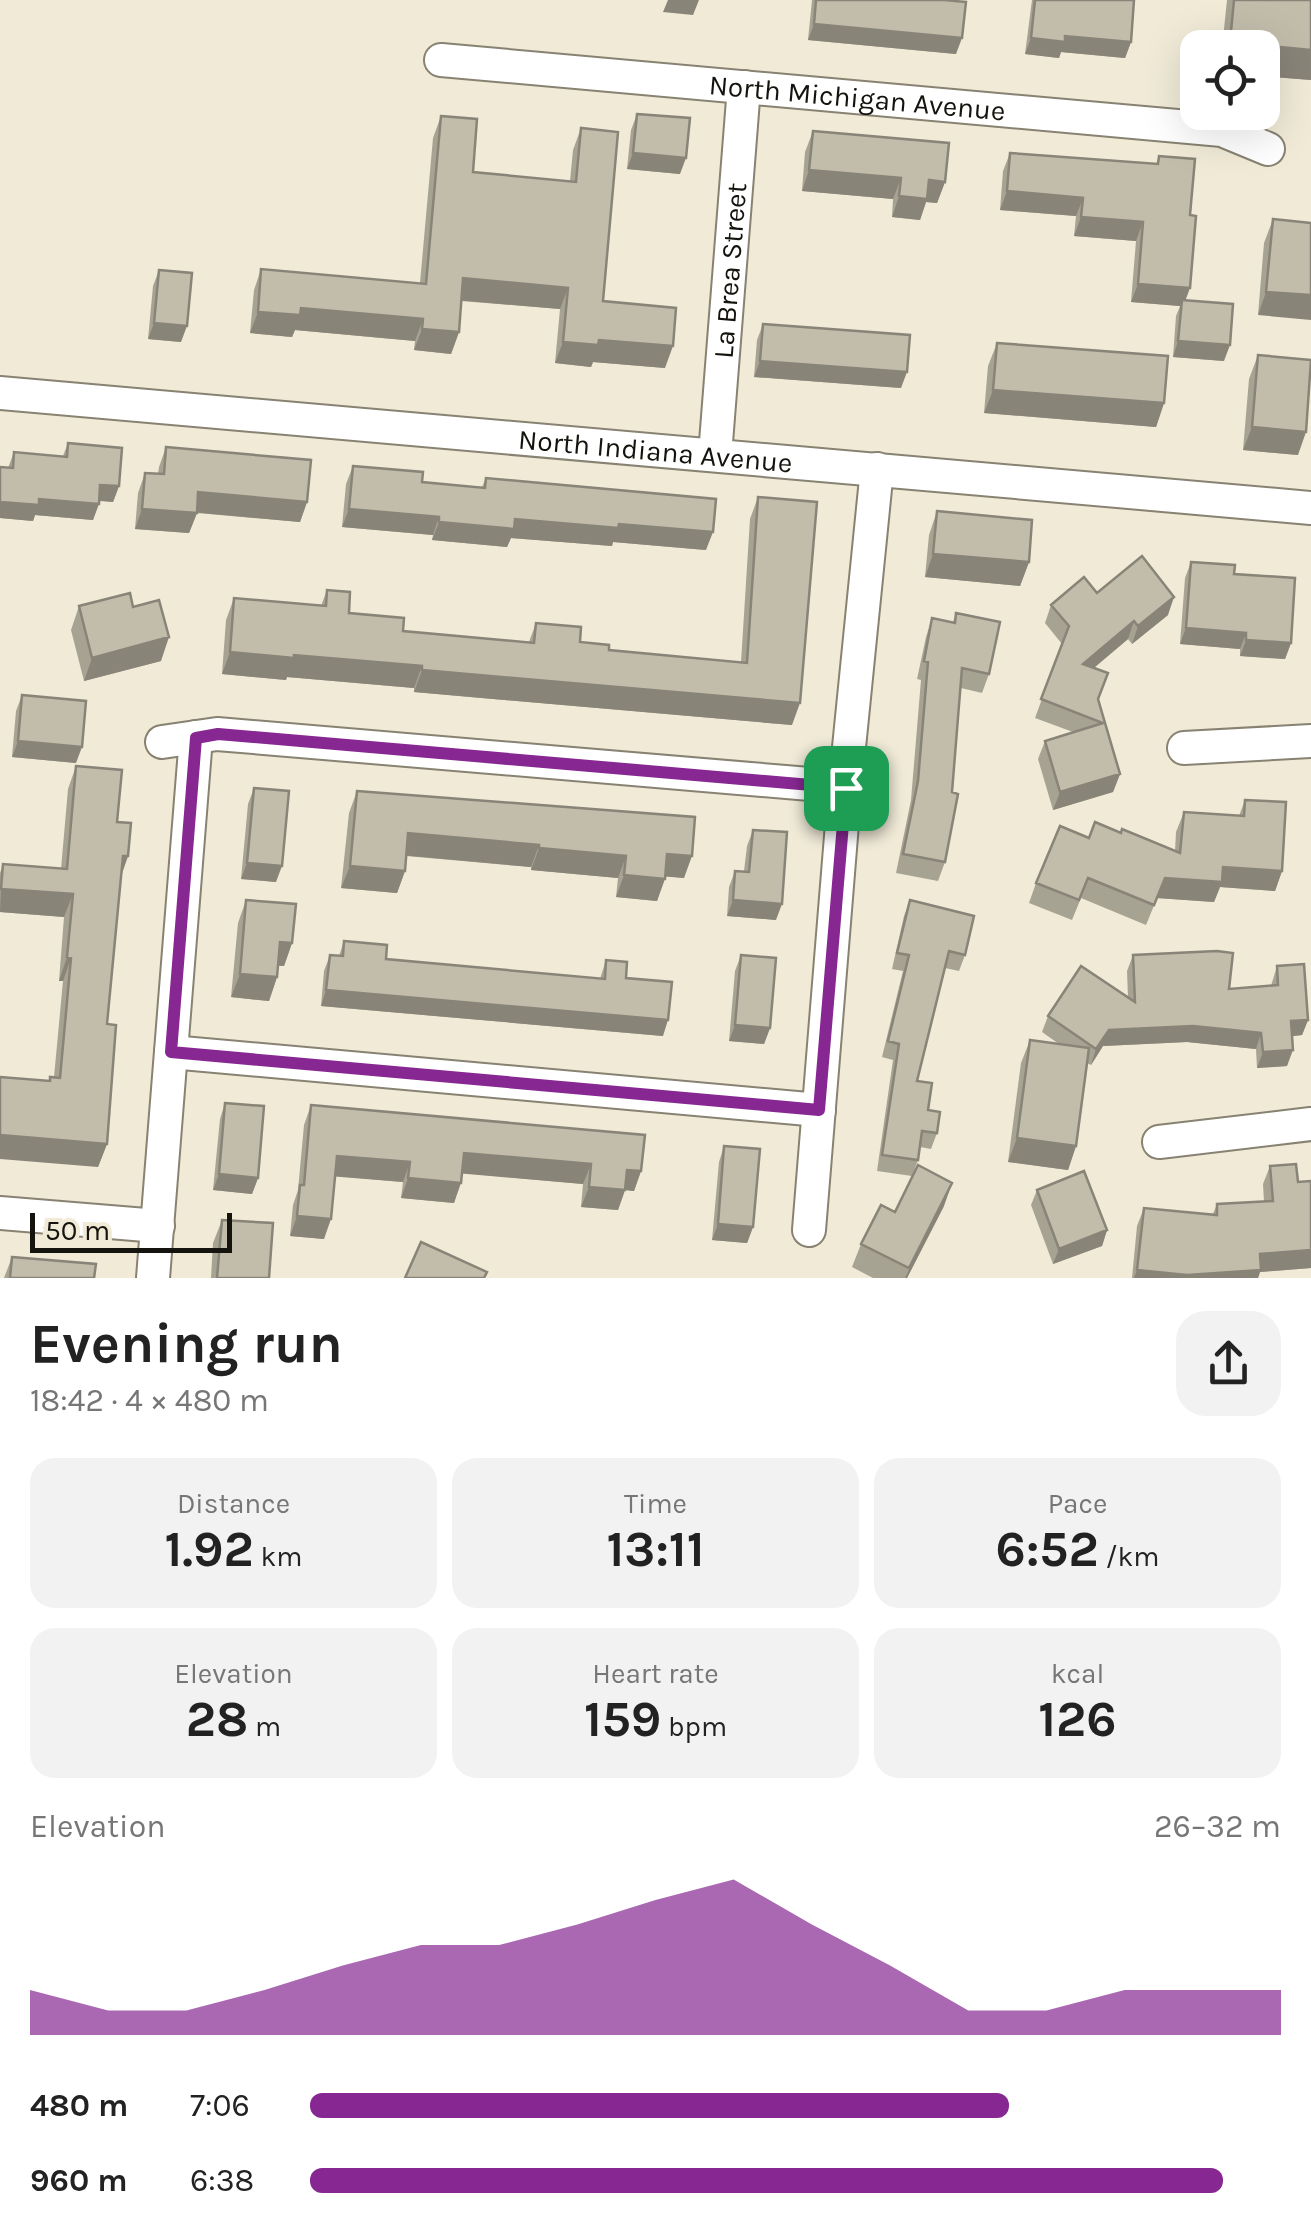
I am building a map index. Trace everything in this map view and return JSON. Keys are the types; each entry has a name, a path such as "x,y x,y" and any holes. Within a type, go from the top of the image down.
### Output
{"street":[{"name":"North Michigan Avenue","path":"441,60 1222,130 1268,149"},
{"name":"La Brea Street","path":"715,455 744,87"},
{"name":"North Indiana Avenue","path":"0,393 1311,508"},
{"path":"810,1230 877,469"},
{"path":"162,742 218,734 846,788"},
{"path":"154,1278 196,738"},
{"path":"1184,748 1311,741"},
{"path":"171,1052 819,1110"},
{"path":"1159,1142 1311,1124"},
{"path":"0,1213 158,1226"}],"building":[{"path":"816,0 966,2 962,38 814,24"},
{"path":"1035,0 1134,0 1131,42 1065,36 1065,42 1031,38"},
{"path":"1234,0 1311,0 1311,50 1280,47 1280,30 1231,30"},
{"path":"637,114 690,118 686,158 633,153"},
{"path":"441,116 477,119 473,172 576,182 581,128 618,132 603,301 676,308 673,346 599,340 598,345 563,342 568,288 463,278 459,332 422,329 423,319 301,308 300,315 258,312 261,269 426,284"},
{"path":"813,131 949,143 945,182 929,180 927,199 899,196 901,178 809,170"},
{"path":"1010,153 1158,164 1159,156 1195,159 1190,215 1196,216 1190,288 1138,284 1143,222 1081,217 1083,198 1007,191"},
{"path":"1273,219 1311,223 1311,295 1266,292"},
{"path":"159,270 192,273 187,326 154,323"},
{"path":"1182,300 1233,304 1230,345 1178,341"},
{"path":"763,324 910,335 907,372 760,361"},
{"path":"997,343 1168,356 1164,403 993,390"},
{"path":"1258,355 1311,360 1306,432 1252,427"},
{"path":"68,443 122,448 119,486 100,485 99,504 39,499 39,505 0,502 0,467 13,468 14,452 67,457"},
{"path":"166,447 311,460 307,502 198,492 197,513 142,509 145,473 164,474"},
{"path":"353,466 423,472 422,482 485,488 486,478 716,499 713,532 515,519 514,529 349,509"},
{"path":"758,497 817,502 800,703 422,670 422,666 230,652 234,598 326,606 327,590 350,592 349,613 404,618 403,631 534,643 536,623 581,627 580,642 609,645 609,650 747,663"},
{"path":"937,511 1032,520 1029,562 933,554"},
{"path":"1142,556 1174,597 1138,626 1134,621 1083,664 1108,673 1098,699 1120,774 1060,792 1045,741 1103,723 1041,699 1069,626 1051,605 1084,577 1097,593"},
{"path":"1191,562 1235,565 1234,574 1295,578 1291,643 1246,640 1246,633 1186,628"},
{"path":"130,593 133,607 159,600 169,637 92,658 79,606"},
{"path":"956,613 1000,622 989,674 962,668 952,792 958,794 945,862 903,854 918,781 928,662 924,661 932,618 955,623"},
{"path":"22,695 86,701 82,747 18,741"},
{"path":"76,766 122,770 117,822 131,823 128,856 123,856 107,1024 116,1025 107,1144 0,1135 0,1077 50,1081 50,1077 60,1078 73,894 1,889 3,864 67,869"},
{"path":"254,788 289,791 282,866 247,863"},
{"path":"357,791 695,817 692,856 667,854 665,879 624,875 626,856 408,833 405,871 350,866"},
{"path":"1245,800 1286,802 1282,871 1223,867 1222,882 1165,878 1154,905 1088,878 1079,900 1036,883 1060,826 1089,838 1095,822 1180,853 1184,812 1244,816"},
{"path":"753,830 787,832 782,904 733,900 735,871 749,872"},
{"path":"246,900 296,904 292,943 280,942 277,977 240,974"},
{"path":"910,900 974,916 965,955 949,951 917,1081 932,1083 928,1110 940,1112 937,1133 922,1131 918,1160 882,1155 899,1044 888,1041 909,955 897,953"},
{"path":"344,941 387,945 386,959 605,979 606,960 627,962 626,978 672,982 668,1020 326,990 330,955 343,956"},
{"path":"1233,953 1229,989 1278,985 1277,966 1304,964 1308,1020 1291,1021 1293,1050 1263,1052 1261,1033 1193,1026 1109,1030 1096,1049 1048,1016 1081,966 1135,1002 1133,955"},
{"path":"741,955 776,958 770,1028 735,1025"},
{"path":"1030,1040 1089,1048 1076,1146 1017,1138"},
{"path":"225,1103 264,1106 258,1178 219,1174"},
{"path":"311,1105 645,1135 641,1171 627,1170 625,1190 589,1187 591,1164 464,1153 461,1183 408,1178 410,1162 337,1156 331,1219 297,1216 300,1185 304,1185"},
{"path":"724,1146 760,1149 753,1227 718,1224"},
{"path":"1296,1164 1298,1182 1311,1181 1311,1250 1260,1254 1261,1270 1187,1275 1137,1270 1144,1208 1217,1215 1217,1204 1273,1201 1270,1166"},
{"path":"918,1165 952,1183 909,1268 861,1244 881,1205 895,1212"},
{"path":"1084,1171 1107,1230 1059,1249 1037,1190"},
{"path":"222,1220 273,1223 269,1278 217,1278"},
{"path":"421,1242 487,1272 484,1278 405,1278"},
{"path":"12,1257 96,1264 94,1278 10,1278"}],"route":[{"path":"218,734 846,788 819,1110 171,1052 196,738 218,734"}]}
